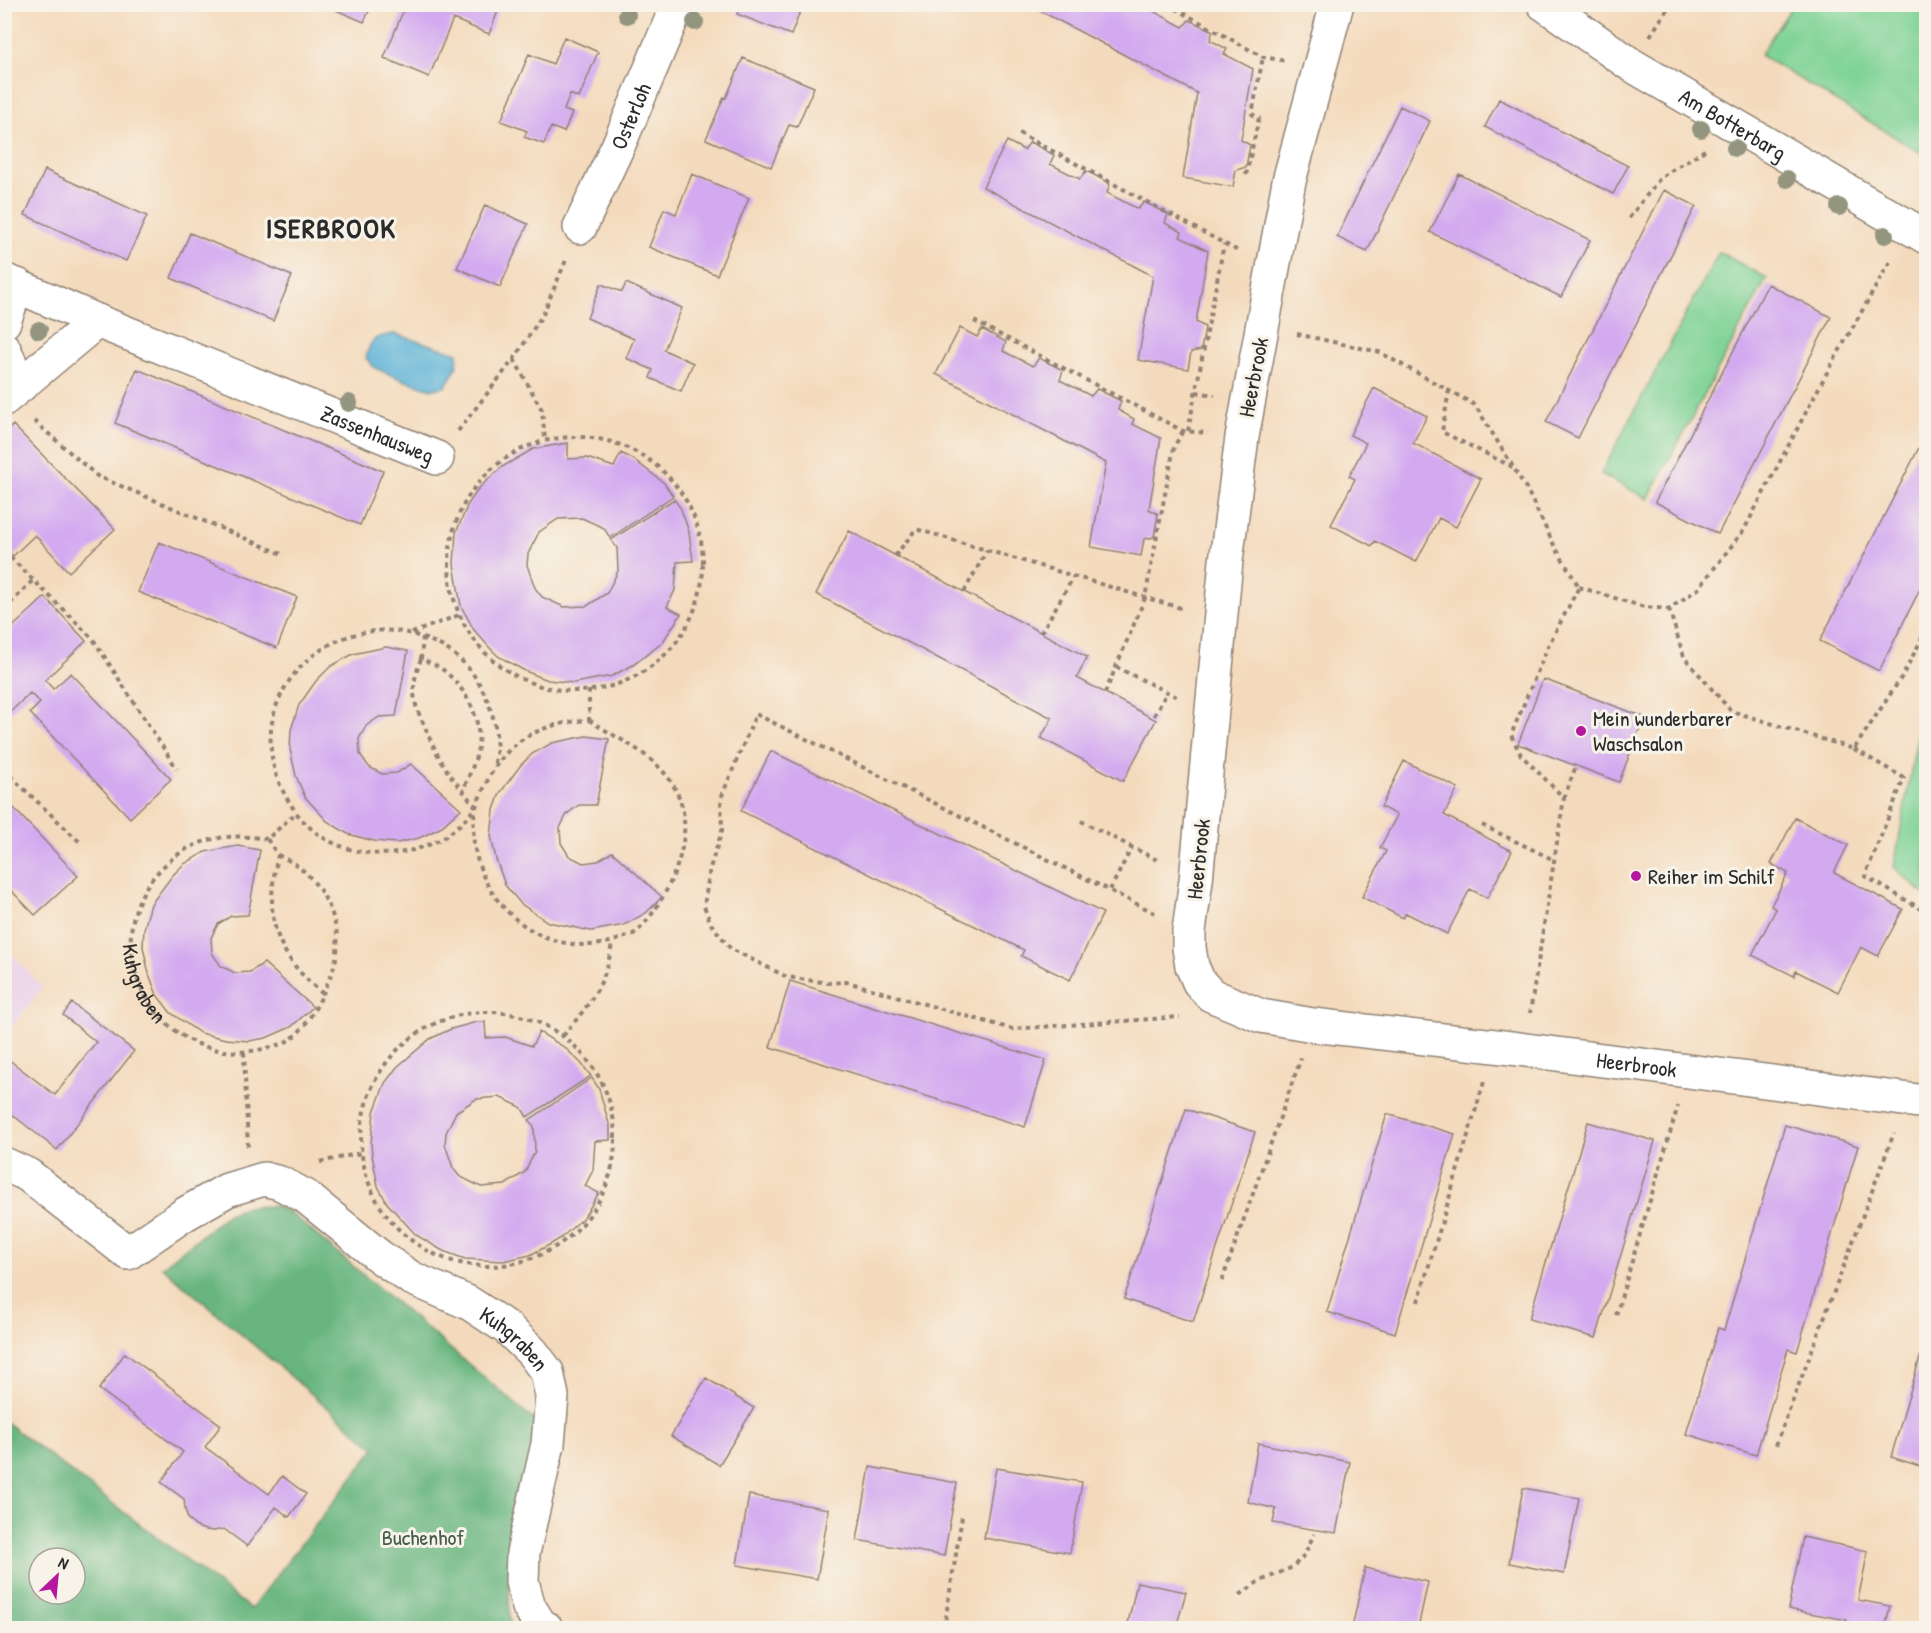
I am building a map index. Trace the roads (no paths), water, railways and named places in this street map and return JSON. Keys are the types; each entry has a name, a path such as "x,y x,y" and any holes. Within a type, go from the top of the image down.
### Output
{"street":[{"name":"Osterloh","path":"580,227 619,144 678,4"},
{"name":"Heerbrook","path":"1337,4 1290,181 1242,437 1226,561 1196,880 1189,931 1192,966 1199,982 1211,995 1261,1016 1313,1025 1917,1100"},
{"name":"Am Botterbarg","path":"1544,4 1630,64 1918,232"},
{"name":"Zassenhausweg","path":"4,322 11,283 97,321 437,458"},
{"path":"10,394 97,321"},
{"path":"4,349 10,394"},
{"name":"Kuhgraben","path":"4,1164 28,1175 128,1253 185,1214 227,1190 264,1179 305,1196 380,1257 411,1278 469,1303 507,1328 532,1352 547,1372 552,1396 548,1444 523,1553 522,1582 529,1607 541,1626 546,1629"}],"water":[{"path":"395,334 458,353 457,367 445,387 432,389 375,368 366,358 369,347 378,337"}],"place":[{"name":"Mein wunderbarer Waschsalon","path":"1581,731"},
{"name":"Reiher im Schilf","path":"1636,876"}],"district":[{"name":"ISERBROOK","path":"331,228"}],"park label":[{"name":"Buchenhof","path":"423,1537"}]}
